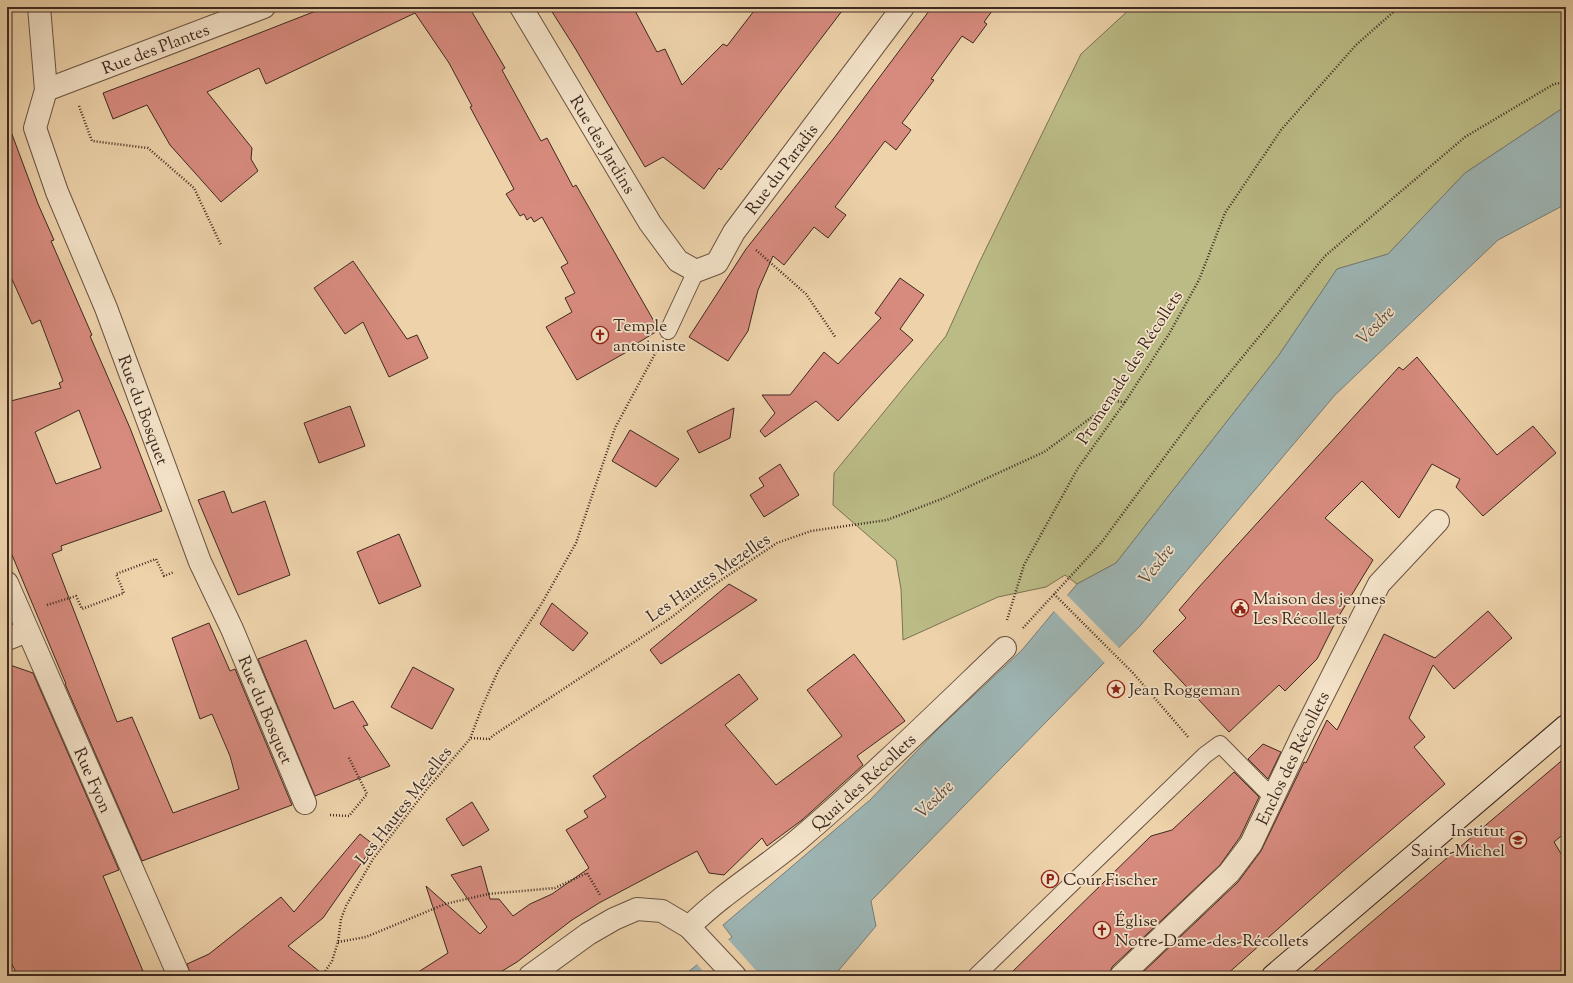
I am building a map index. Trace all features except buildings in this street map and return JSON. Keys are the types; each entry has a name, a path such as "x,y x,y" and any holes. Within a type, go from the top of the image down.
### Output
{"street":[{"name":"Rue du Bosquet","path":"39,7 46,90 35,128 57,192 106,308 200,562 232,629 305,803"},
{"name":"Rue des Plantes","path":"46,90 264,7"},
{"name":"Rue des Jardins","path":"521,7 650,223 678,261 696,271"},
{"name":"Rue du Paradis","path":"696,271 717,263 734,232 903,7"},
{"name":"Enclos des Récollets","path":"1121,976 1229,873 1251,844 1272,797 1379,584 1438,521"},
{"name":"Rue Fyon","path":"7,583 27,632 179,976"},
{"path":"7,639 27,632"},
{"name":"Quai des Récollets","path":"689,927 711,905 796,842 873,776 1005,648"},
{"path":"1273,976 1566,726"},
{"path":"530,976 588,934 614,919 637,909 662,911 689,927 734,976"}],"lane":[{"path":"668,331 696,271"},
{"path":"976,976 1205,755 1220,744 1272,797"}],"path":[{"name":"Promenade des Récollets","path":"1005,648 1006,625 1024,565 1078,468 1125,402 1170,334 1199,280 1225,213 1282,130 1356,45 1399,7"},
{"path":"70,81 92,141 148,148 194,188 220,245"},
{"path":"1005,648 1101,543 1200,409 1325,256 1465,137 1554,84 1566,82"},
{"path":"734,232 806,294 836,338"},
{"name":"Les Hautes Mezelles","path":"322,976 332,961 338,942 341,919 346,906 373,859 427,788 471,738 482,707 499,669 542,603 576,543 615,428 668,331"},
{"name":"Les Hautes Mezelles","path":"471,738 489,739 494,736 672,617 706,590 777,543 811,531 887,520 944,498 1044,452 1114,401 1125,402"},
{"path":"27,632 40,607 76,596 82,609 124,593 116,574 156,559 164,576 200,562"},
{"path":"1054,594 1133,674 1205,755"},
{"path":"305,803 316,814 349,816 367,794 348,756"},
{"path":"338,942 366,937 445,904 488,894 555,888 587,873 614,919"}],"green space":[{"path":"1132,7 1566,7 1566,106 1465,173 1388,254 1337,269 1279,355 1116,563 1077,584 1065,575 1046,587 998,597 903,640 901,589 896,560 833,505 834,473 946,336 979,263 1081,54"}],"water":[{"name":"Vesdre","path":"1566,106 1566,204 1498,240 1335,395 1140,626 871,901 876,926 834,976 683,976 732,937 723,925 870,800 937,730 1022,650 1077,584 1116,563 1279,355 1337,269 1388,254 1465,173"}],"pier":[{"path":"1066,594 1120,649 1106,664 1053,610"},
{"path":"727,938 761,976 707,976 696,963"}],"place":[{"name":"Temple antoiniste","path":"600,335"},
{"name":"Maison des jeunes Les Récollets","path":"1240,608"},
{"name":"Jean Roggeman","path":"1116,689"},
{"name":"Institut Saint-Michel","path":"1518,840"},
{"name":"Cour Fischer","path":"1050,879"},
{"name":"Église Notre-Dame-des-Récollets","path":"1102,930"}]}
